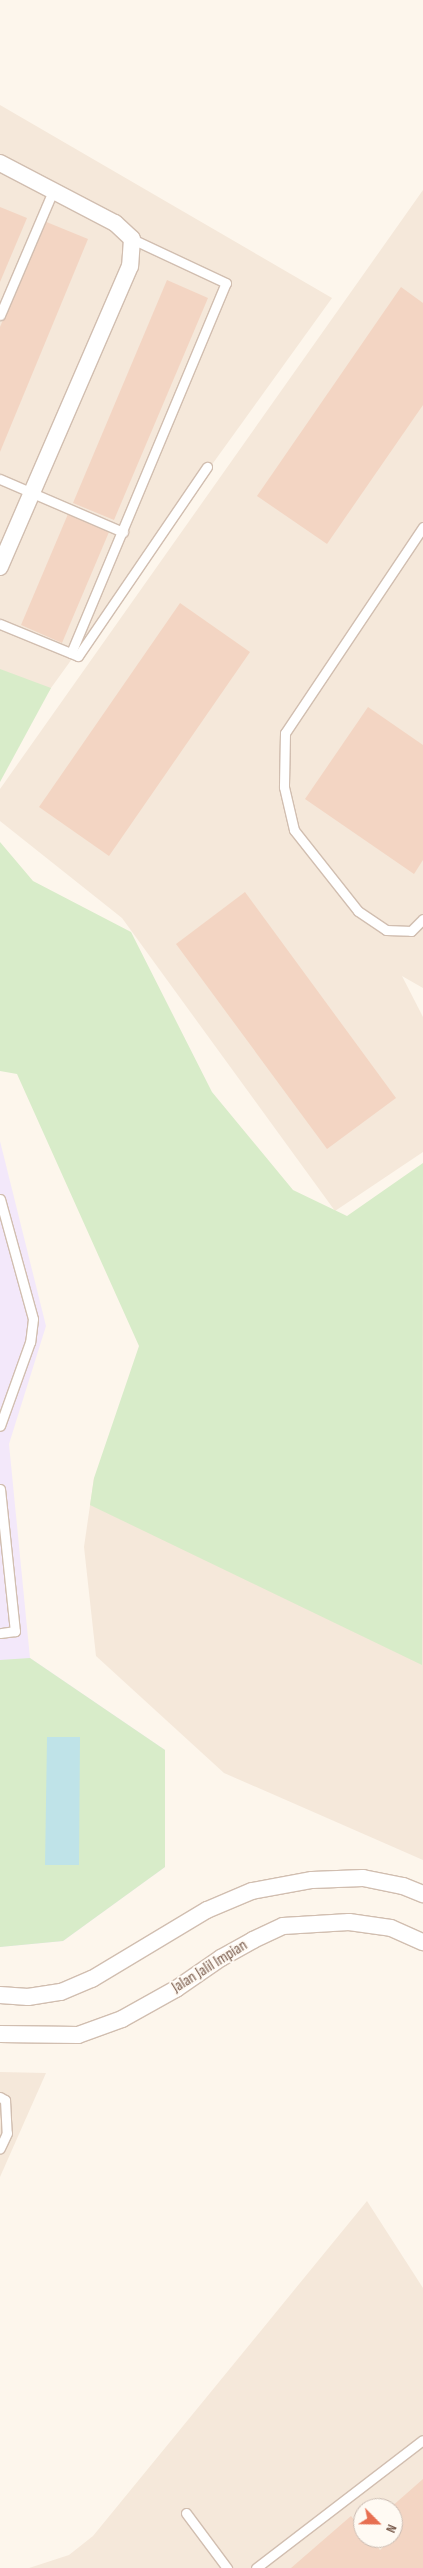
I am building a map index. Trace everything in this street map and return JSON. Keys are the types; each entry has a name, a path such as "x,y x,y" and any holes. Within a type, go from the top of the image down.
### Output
{"street":[{"path":"0,163 115,223 132,239 130,266 0,567"},
{"path":"0,1995 28,1997 61,1992 92,1979 207,1910 252,1891 312,1880 363,1878 403,1886 423,1894"},
{"name":"Jalan Jalil Impian","path":"0,2034 78,2036 122,2020 176,1989 221,1958 283,1926 349,1922 391,1928 423,1942"}],"lane":[{"path":"0,315 53,191"},
{"path":"71,653 226,283 132,239"},
{"path":"0,624 78,656 207,467"},
{"path":"0,479 123,532"},
{"path":"423,527 285,733 284,787 294,830 358,910 386,930 411,931 423,919"},
{"path":"0,1199 33,1319 30,1342 0,1426"},
{"path":"0,1489 15,1631 0,1632"},
{"path":"0,2097 5,2100 7,2133 0,2148"},
{"path":"256,2568 423,2440"},
{"path":"186,2513 227,2568"}],"shaded area":[{"path":"0,105 332,298 51,688 0,766"},
{"path":"423,190 423,988 402,976 423,1017 423,1152 335,1211 122,918 0,821 0,789"},
{"path":"0,1141 46,1326 9,1444 30,1658 165,1750 165,1867 63,1941 0,1947"},
{"path":"423,1224 423,1860 224,1773 96,1656 84,1547 94,1478"},
{"path":"0,2072 46,2073 0,2177"},
{"path":"367,2201 423,2288 423,2568 29,2568 69,2555 93,2536"}],"green space":[{"path":"0,669 51,688 0,782"},
{"path":"0,842 33,881 131,932 212,1092 293,1190 347,1216 423,1163 422,1665 90,1505 94,1478 139,1346 17,1074 0,1071"},
{"path":"30,1658 165,1750 165,1867 63,1941 0,1947 0,1660"}],"water":[{"path":"47,1737 80,1737 79,1865 45,1865"}],"building":[{"path":"0,207 27,218 0,282"},
{"path":"44,221 88,239 0,452 0,327"},
{"path":"167,280 208,298 114,520 73,503"},
{"path":"401,287 423,303 423,405 327,544 257,496"},
{"path":"68,514 109,532 62,643 21,625"},
{"path":"180,603 250,652 109,856 39,807"},
{"path":"368,707 423,745 423,860 414,874 305,799"},
{"path":"245,892 396,1098 327,1149 176,944"},
{"path":"423,2479 423,2568 291,2568 351,2516 353,2518 353,2548 378,2548 380,2550 382,2548 403,2548 403,2498 401,2498"}]}
